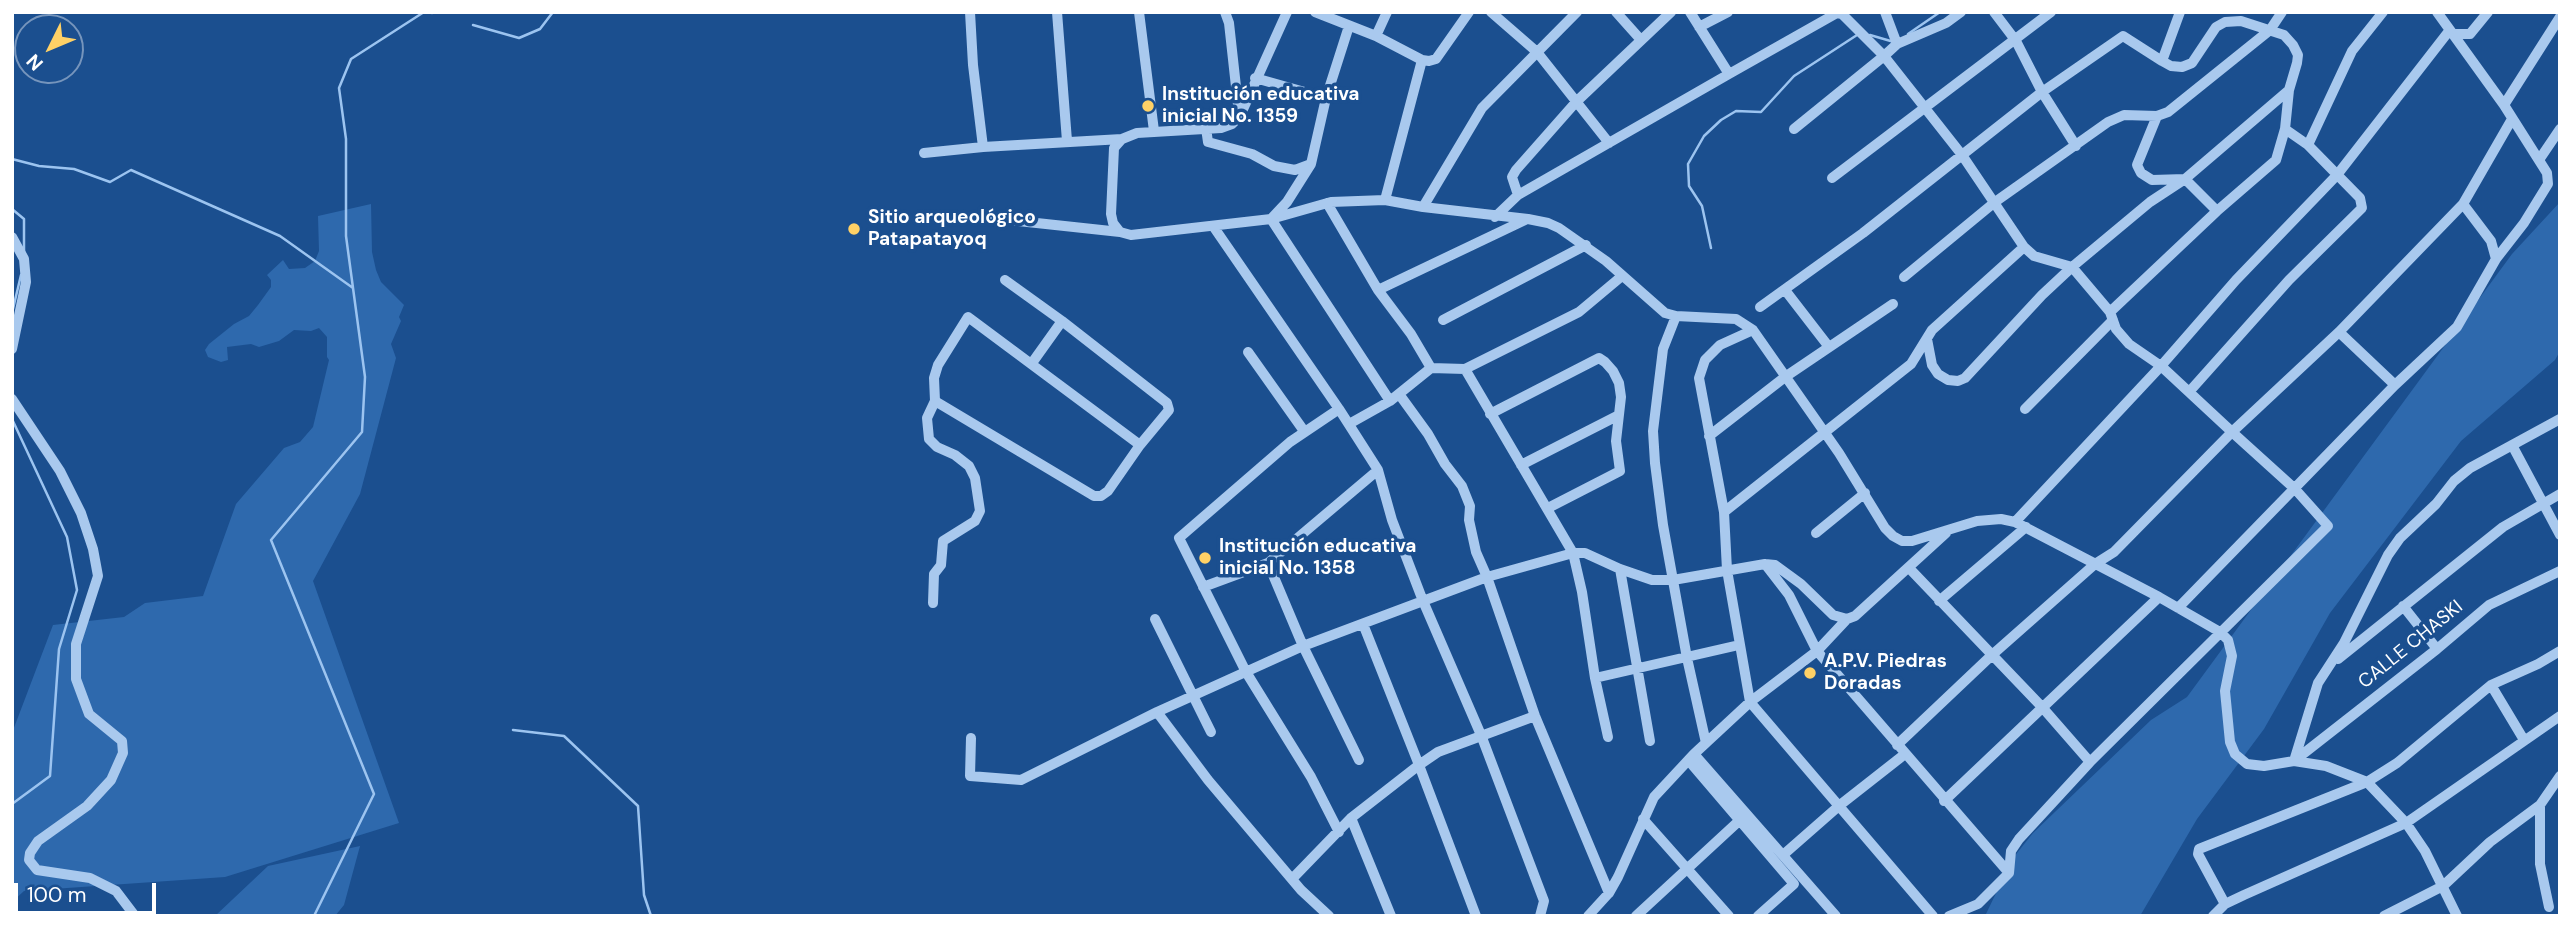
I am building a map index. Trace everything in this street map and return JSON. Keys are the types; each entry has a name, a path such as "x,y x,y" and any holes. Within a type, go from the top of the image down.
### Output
{"street":[{"path":"970,12 973,65 983,146"},
{"path":"1058,12 1067,141"},
{"path":"1139,12 1154,131"},
{"path":"1225,12 1229,23 1240,116"},
{"path":"924,153 983,146 1122,139 1154,131 1222,128 1232,124 1240,116 1287,12"},
{"path":"1315,12 1376,36 1422,61 1436,59 1469,12"},
{"path":"1376,36 1387,12"},
{"path":"1491,12 1537,52 1609,143"},
{"path":"1423,207 1482,108 1577,12"},
{"path":"1616,12 1641,40"},
{"path":"1518,195 1512,177 1516,170 1576,102 1671,12"},
{"path":"1690,12 1730,74"},
{"path":"1699,27 1728,12"},
{"path":"1885,12 1897,44"},
{"path":"1794,129 1897,44 1946,23 1961,12"},
{"path":"1994,12 2015,41 2042,92 2076,146"},
{"path":"1832,178 2051,12"},
{"path":"1904,277 1995,202 2108,122 2124,115 2157,116 2168,112 2270,30 2282,12"},
{"path":"2308,145 2351,51 2383,12"},
{"path":"2178,608 2395,386 2457,327 2496,259 2524,223 2548,184 2549,178 2539,160 2504,105 2437,12"},
{"path":"2449,32 2470,34 2488,12"},
{"path":"2504,105 2559,18 2553,12"},
{"path":"1494,217 1518,195 1837,13 1842,14 1884,55 1962,155 2024,247 2034,256 2072,267 2112,316 2116,329 2129,344 2161,366 2295,489 2328,526 2090,762 2019,839 2011,851 2009,873 1978,904 1949,916"},
{"path":"2162,61 2176,14"},
{"path":"1760,307 1863,233 2042,92 2123,36 2171,66 2182,67 2192,63 2216,27 2225,22 2241,22 2284,36 2298,55 2289,90 2285,129 2276,160 2217,211 2112,316 2025,409"},
{"path":"1271,219 1287,202 1311,164 1325,99 1349,26"},
{"path":"2015,522 2161,366 2236,280 2337,175 2449,32"},
{"path":"1385,200 1422,61"},
{"path":"1255,78 1325,99"},
{"path":"1927,339 1932,365 1938,374 1948,380 1958,381 1965,378 2042,295 2072,267 2150,202 2185,180 2289,90"},
{"path":"2157,116 2137,164 2141,173 2152,180 2185,180 2217,211"},
{"path":"1783,855 1901,750 1992,654 2095,564 2114,552 2232,432 2339,331 2463,205 2512,119"},
{"path":"1206,128 1208,142 1252,154 1274,166 1295,170 1311,164"},
{"path":"2189,392 2289,280 2362,208 2360,198 2308,145 2285,129"},
{"path":"2539,160 2560,129"},
{"path":"1120,232 1113,223 1111,214 1112,156 1114,148 1122,139"},
{"path":"982,217 1131,235 1271,219 1327,203 1385,200 1494,217 1528,219 1559,228 1586,245 1659,308 1676,316 1736,319 1753,330 1893,536 1902,541 1912,541 1976,521 2001,519 2015,522 2220,632 2228,640 2232,656 2225,691 2230,742 2235,754 2247,764 2264,766 2294,761 2326,766 2367,782 2406,823 2425,851 2457,916"},
{"path":"1327,203 1378,290 1411,334 1431,368"},
{"path":"2463,205 2491,241 2496,259"},
{"path":"1271,219 1395,397 1428,434 1445,464 1462,486 1470,506 1469,520 1476,552 1488,577 1535,716 1609,892"},
{"path":"1378,290 1528,219"},
{"path":"1213,226 1378,470 1392,520 1423,601 1481,735 1544,901 1540,916"},
{"path":"12,237 24,259 26,282 12,349"},
{"path":"1443,320 1586,245"},
{"path":"1724,512 1911,364 1931,330 2024,247"},
{"path":"1349,424 1395,397 1431,368 1465,369 1579,312 1622,276"},
{"path":"935,401 1094,496 1101,496 1108,491 1140,445 1169,410 1169,407 1062,321 1005,280"},
{"path":"1785,290 1829,347"},
{"path":"1709,436 1784,377 1893,304"},
{"path":"1676,316 1663,349 1654,431 1663,525 1687,658 1706,743"},
{"path":"933,603 934,575 941,565 943,541 975,522 980,511 975,478 969,466 955,455 937,447 929,439 927,418 935,401 934,378 938,365 968,317 1140,445"},
{"path":"1032,363 1062,321"},
{"path":"1753,330 1720,345 1704,360 1699,378 1724,512 1727,570 1750,702 1933,916"},
{"path":"2339,331 2395,386"},
{"path":"1248,352 1304,431"},
{"path":"1490,414 1599,358 1605,362 1619,383 1621,397 1616,441 1620,471 1548,508"},
{"path":"1465,369 1573,553 1583,592 1595,678 1608,737"},
{"path":"12,399 60,471 81,513 93,549 97,576 76,644 76,679 89,714 122,741 123,753 111,780 87,806 38,841 29,860 37,870 90,878 116,891 135,916"},
{"path":"1339,409 1304,431 1179,538 1246,672 1311,776 1339,832"},
{"path":"1521,465 1619,415"},
{"path":"2294,761 2318,683 2344,643 2388,555 2400,538 2454,481 2470,468 2560,419"},
{"path":"2512,445 2560,535"},
{"path":"1203,587 1268,563 1378,470"},
{"path":"1816,533 1865,493"},
{"path":"2328,667 2503,527 2560,494"},
{"path":"1940,601 2025,527"},
{"path":"1588,916 1609,892 1654,797 1750,702 1817,651 1847,619 1856,616 1948,531"},
{"path":"971,737 970,776 1021,780 1157,712 1303,646 1488,577 1573,553 1585,553 1652,580 1673,580 1765,564 1781,569 1833,615 1847,619"},
{"path":"1268,563 1303,646 1359,760"},
{"path":"1765,564 1789,595 1817,651 2009,873"},
{"path":"1909,568 2042,707 2090,762"},
{"path":"1620,569 1650,741"},
{"name":"CALLE CHASKI","path":"2294,761 2489,605 2560,571"},
{"path":"1944,801 2159,597"},
{"path":"2403,606 2437,649"},
{"path":"1155,619 1211,732"},
{"path":"1363,624 1476,916"},
{"path":"1595,678 1739,645"},
{"path":"2225,904 2198,854 2199,849 2367,782 2397,763 2491,685 2538,664 2560,650"},
{"path":"2491,685 2524,740"},
{"path":"1157,712 1208,780 1292,879 1329,916"},
{"path":"1292,879 1351,818 1438,752 1535,716"},
{"path":"2213,916 2225,904 2406,823 2560,716"},
{"path":"1691,758 1794,884 1758,916"},
{"path":"1691,758 1783,855 1836,916"},
{"path":"2384,916 2398,913 2443,886 2490,842 2540,805 2560,776"},
{"path":"2540,805 2540,864 2549,907"},
{"path":"1351,818 1391,916"},
{"path":"1643,819 1729,916"},
{"path":"1636,916 1740,820"}],"shaded area":[{"path":"2560,202 2560,351 2555,360 2461,441 2330,613 2264,729 2197,819 2140,916 1985,916 2013,858 2033,833 2151,720 2187,697 2512,254"},
{"path":"371,204 372,252 376,270 381,282 404,305 399,317 401,321 391,344 396,358 360,494 313,581 399,823 225,877 24,891 12,902 12,733 53,625 124,617 145,603 203,596 236,504 284,448 300,442 313,427 329,360 327,337 319,328 311,331 294,330 279,341 259,347 251,344 227,347 228,360 221,362 208,357 205,350 234,324 249,316 271,287 271,280 267,275 283,260 289,269 305,268 315,261 319,251 318,216"},
{"path":"360,846 344,905 335,916 215,916 268,866"}],"waterway":[{"path":"314,916 374,794 271,540 362,432 365,377 346,236 346,139 339,88 351,59 424,12"},
{"path":"473,25 519,38 540,29 553,12"},
{"path":"1908,34 1940,12"},
{"path":"1711,248 1702,206 1689,186 1688,164 1704,136 1721,120 1736,111 1761,112 1794,76 1857,35"},
{"path":"1870,35 1894,42"},
{"path":"12,159 39,166 74,169 110,182 131,170 280,236 353,288"},
{"path":"12,209 24,219 24,252"},
{"path":"12,313 21,275"},
{"path":"12,419 67,537 77,590 59,649 50,776 12,804"},
{"path":"513,730 564,736 638,806 644,895 651,916"}],"place":[{"name":"Institución educativa inicial No. 1359","path":"1148,106"},
{"name":"Sitio arqueológico Patapatayoq","path":"854,229"},
{"name":"Institución educativa inicial No. 1358","path":"1205,558"},
{"name":"A.P.V. Piedras Doradas","path":"1810,673"}]}
